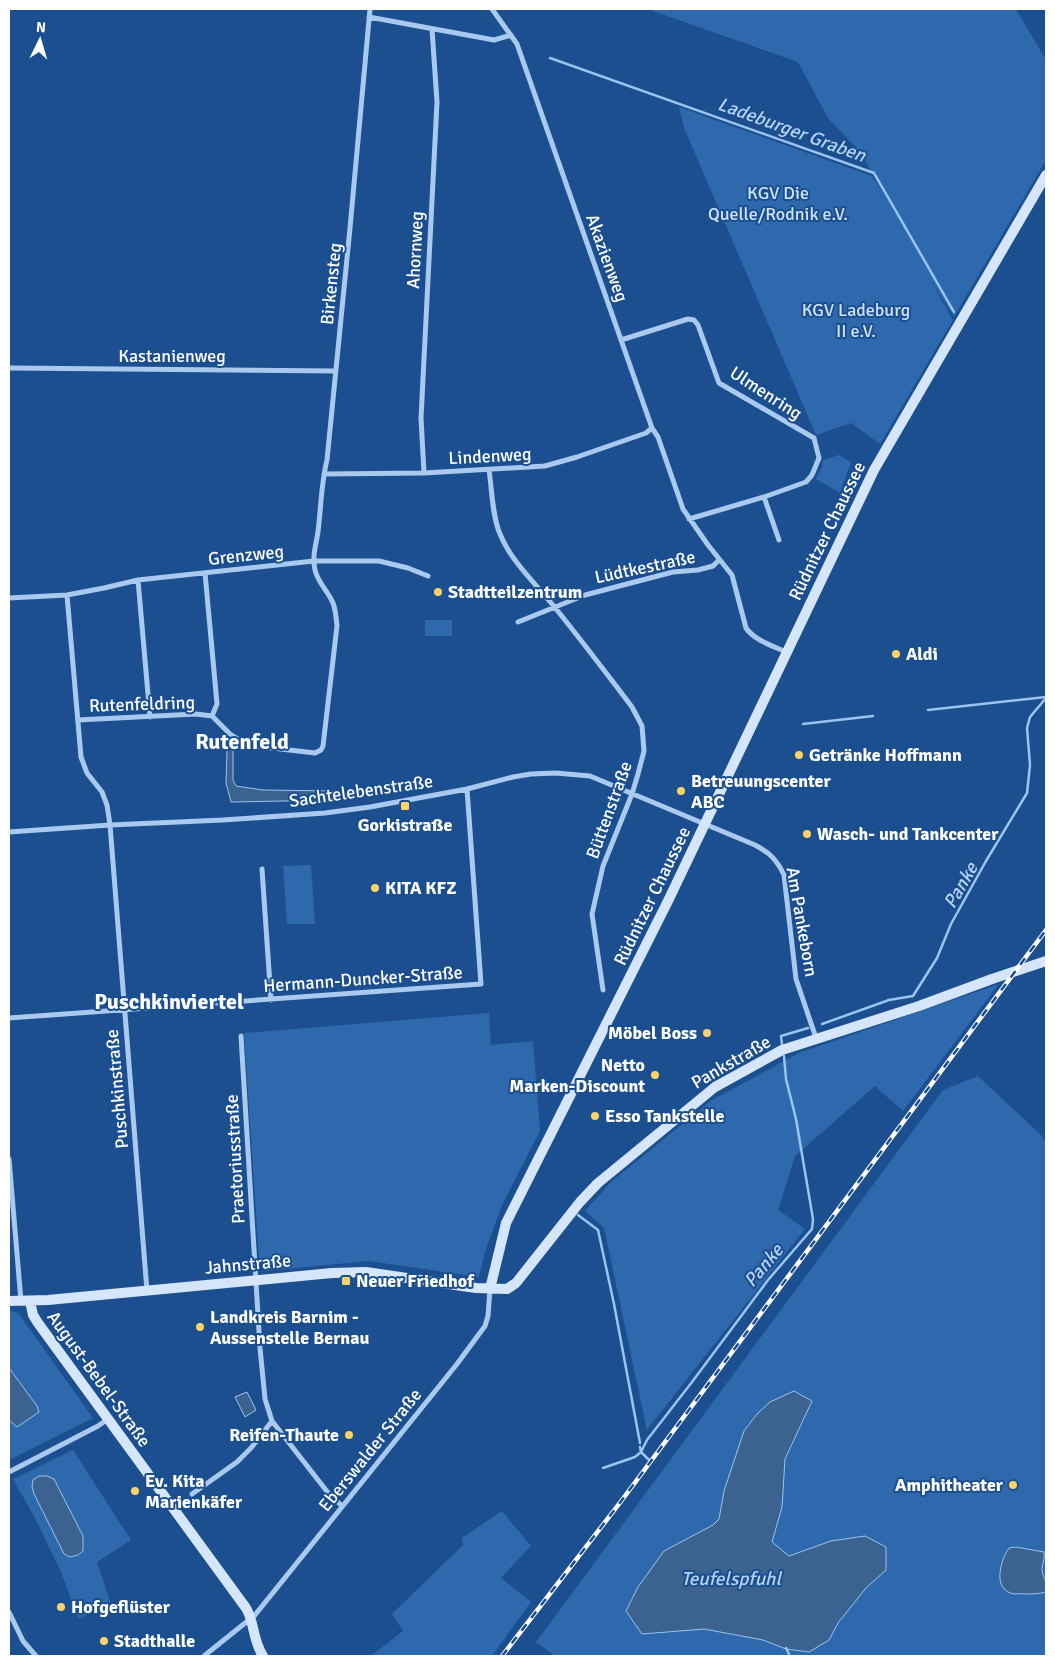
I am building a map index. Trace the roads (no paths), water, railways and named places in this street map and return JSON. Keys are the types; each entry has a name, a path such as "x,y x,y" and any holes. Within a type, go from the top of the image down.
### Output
{"main road":[{"name":"Rüdnitzer Chaussee","path":"490,1289 506,1223 705,825 874,470 1046,175"},
{"name":"Pankstraße","path":"490,1289 507,1289 516,1283 580,1202 598,1183 715,1087 782,1050 919,1006 1046,960"},
{"name":"Jahnstraße","path":"9,1302 332,1273 366,1272 463,1287 490,1289"},
{"name":"August-Bebel-Straße","path":"25,1302 108,1420 246,1608 251,1620 256,1644 263,1656"}],"street":[{"name":"Birkensteg","path":"314,561 313,552 318,534 327,460 370,9"},
{"name":"Akazienweg","path":"492,9 517,44 652,428 658,437 683,508 689,520 732,574 746,628 757,638 786,652"},
{"path":"369,16 494,40 511,35"},
{"name":"Ahornweg","path":"424,473 421,444 421,410 437,102 432,29"},
{"name":"Ulmenring","path":"622,340 688,319 694,320 698,325 719,383 814,438 819,458 812,475 806,482 689,520"},
{"name":"Kastanienweg","path":"9,368 335,371"},
{"name":"Lindenweg","path":"324,474 424,473 545,466 646,433 652,428"},
{"name":"Büttenstraße","path":"489,470 499,531 504,544 632,707 642,726 644,751 632,794 603,866 592,914 603,990"},
{"path":"764,497 779,540"},
{"name":"Lüdtkestraße","path":"518,622 585,595 617,585 673,572 698,570 713,566 719,560"},
{"name":"Grenzweg","path":"9,598 67,595 138,580 314,561 380,561 408,568 428,576"},
{"name":"Rutenfeldring","path":"110,824 107,805 102,792 87,773 81,757 78,720 196,714 212,716 230,734 255,746 315,753 320,750 323,746 337,626 333,602 318,578 314,561"},
{"path":"205,573 216,704 212,716"},
{"path":"138,580 150,717"},
{"path":"67,595 78,720"},
{"name":"Sachtelebenstraße","path":"9,832 110,824 223,820 325,813 370,807 467,789 513,777 556,773 590,776 705,825"},
{"name":"Hermann-Duncker-Straße","path":"9,1018 481,984 467,789"},
{"name":"Puschkinstraße","path":"110,824 147,1291"},
{"name":"Am Pankeborn","path":"705,825 768,851 778,861 784,875 796,979 816,1038"},
{"path":"262,869 270,1000"},
{"name":"Praetoriusstraße","path":"241,1036 263,1385 272,1421"},
{"path":"9,1159 19,1279 25,1302"},
{"name":"Eberswalder Straße","path":"204,1656 251,1620 484,1329 488,1316 490,1289"},
{"path":"9,1472 108,1420"},
{"path":"192,1494 237,1462 251,1448 272,1421 329,1494 342,1506"},
{"path":"9,1612 23,1641 36,1656"}],"water":[{"path":"229,748 233,750 233,780 236,786 263,790 335,791 344,793 344,798 339,800 231,802 226,783 227,751"},
{"path":"9,1368 37,1406 39,1412 17,1427 9,1420"},
{"name":"Teufelspfuhl","path":"794,1391 812,1401 785,1459 782,1507 772,1542 789,1556 831,1541 865,1536 886,1547 886,1570 866,1588 838,1623 829,1640 809,1652 786,1649 763,1640 704,1629 642,1634 626,1611 638,1587 664,1551 713,1525 719,1519 724,1491 744,1431 757,1414 770,1402"},
{"path":"247,1392 256,1410 245,1417 235,1397"},
{"path":"39,1476 47,1476 54,1479 83,1536 83,1551 78,1555 70,1557 64,1554 34,1494 33,1480"},
{"path":"1016,1547 1044,1552 1042,1568 1046,1592 1014,1594 1003,1587 1000,1581 1000,1574 1003,1560 1009,1548"}],"waterway":[{"name":"Ladeburger Graben","path":"550,58 874,173 954,312"},
{"path":"928,710 1046,697"},
{"name":"Panke","path":"822,1024 889,1000 913,996 937,958 951,924 986,861 1027,793 1030,765 1027,728 1030,717 1046,698"},
{"path":"803,724 873,716"},
{"name":"Panke","path":"782,1044 781,1036 808,1028"},
{"name":"Panke","path":"650,1461 641,1452 647,1440 768,1280 812,1229 813,1219 796,1119 786,1079 784,1056"},
{"path":"578,1215 598,1230 640,1443"},
{"path":"603,1468 635,1457 641,1452 640,1447"},
{"name":"Panke","path":"786,1648 789,1654"}],"railway":[{"path":"502,1656 622,1500 1046,930"}],"place":[{"name":"Stadtteilzentrum","path":"438,592"},
{"name":"Aldi","path":"896,654"},
{"name":"Getränke Hoffmann","path":"799,755"},
{"name":"Betreuungscenter ABC","path":"681,791"},
{"name":"Gorkistraße","path":"405,806"},
{"name":"Wasch- und Tankcenter","path":"807,834"},
{"name":"KITA KFZ","path":"375,888"},
{"name":"Möbel Boss","path":"707,1033"},
{"name":"Netto Marken-Discount","path":"655,1075"},
{"name":"Esso Tankstelle","path":"595,1116"},
{"name":"Neuer Friedhof","path":"346,1281"},
{"name":"Landkreis Barnim - Aussenstelle Bernau","path":"200,1327"},
{"name":"Reifen-Thaute","path":"349,1435"},
{"name":"Amphitheater","path":"1013,1485"},
{"name":"Ev. Kita Marienkäfer","path":"135,1491"},
{"name":"Hofgeflüster","path":"61,1607"},
{"name":"Stadthalle","path":"104,1641"}],"district":[{"name":"Rutenfeld","path":"242,741"},
{"name":"Puschkinviertel","path":"169,1001"}],"park label":[{"name":"KGV Die Quelle/Rodnik e.V.","path":"778,203"},
{"name":"KGV Ladeburg II e.V.","path":"856,320"}]}
